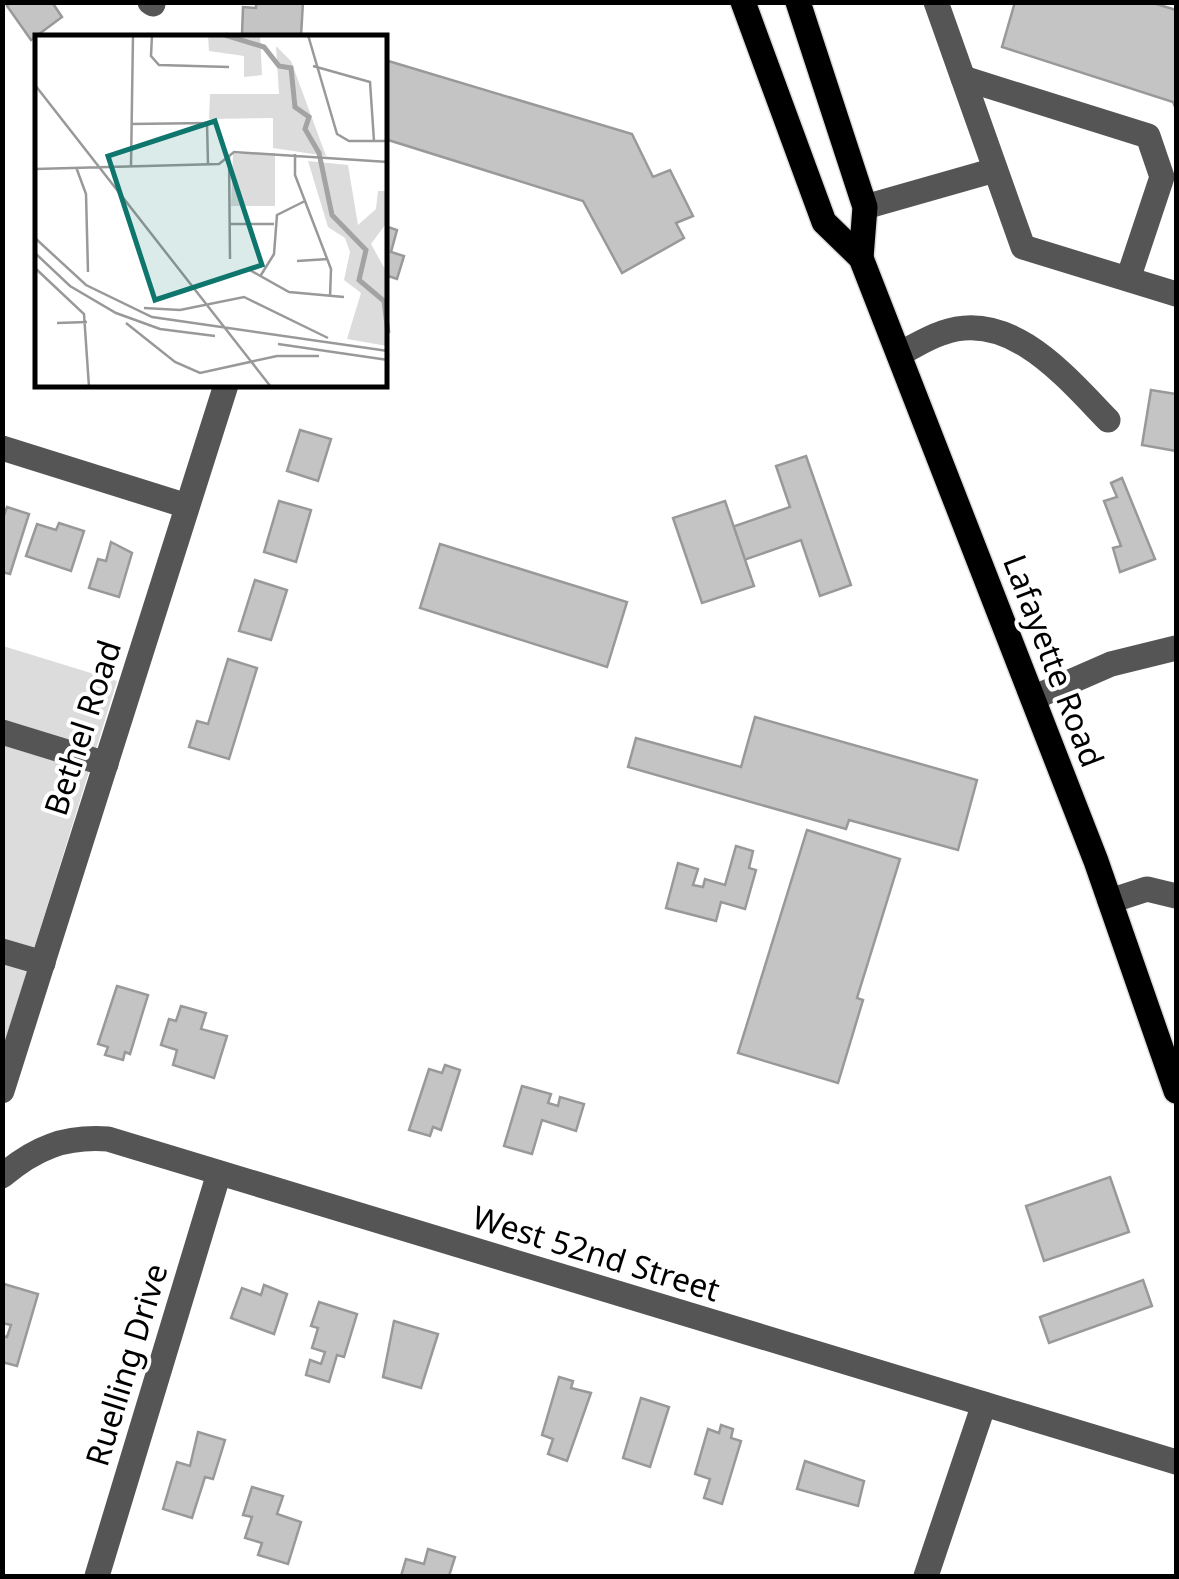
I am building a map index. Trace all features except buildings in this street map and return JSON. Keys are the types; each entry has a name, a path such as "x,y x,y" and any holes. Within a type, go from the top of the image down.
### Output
{"main road":[{"name":"Lafayette Road","path":"743,2 824,222 862,258"},
{"name":"Lafayette Road","path":"798,2 865,207 862,258 1110,901 1176,1091"}],"street":[{"path":"936,2 1023,247 1176,294"},
{"path":"963,78 1148,136 1162,176 1128,279"},
{"path":"865,207 994,170"},
{"path":"899,354 943,332 971,328 1006,334 1066,376 1108,420"},
{"name":"Bethel Road","path":"2,1090 225,388"},
{"path":"2,448 187,506"},
{"path":"1033,698 1111,664 1176,648"},
{"path":"2,732 106,764"},
{"path":"1110,901 1146,888 1176,896"},
{"path":"2,951 43,963"},
{"name":"West 52nd Street","path":"2,1176 34,1152 80,1137 108,1139 1176,1462"},
{"name":"Ruelling Drive","path":"97,1576 219,1173"},
{"path":"926,1576 984,1404"}],"shaded area":[{"path":"3,646 117,681 3,1049"}]}
